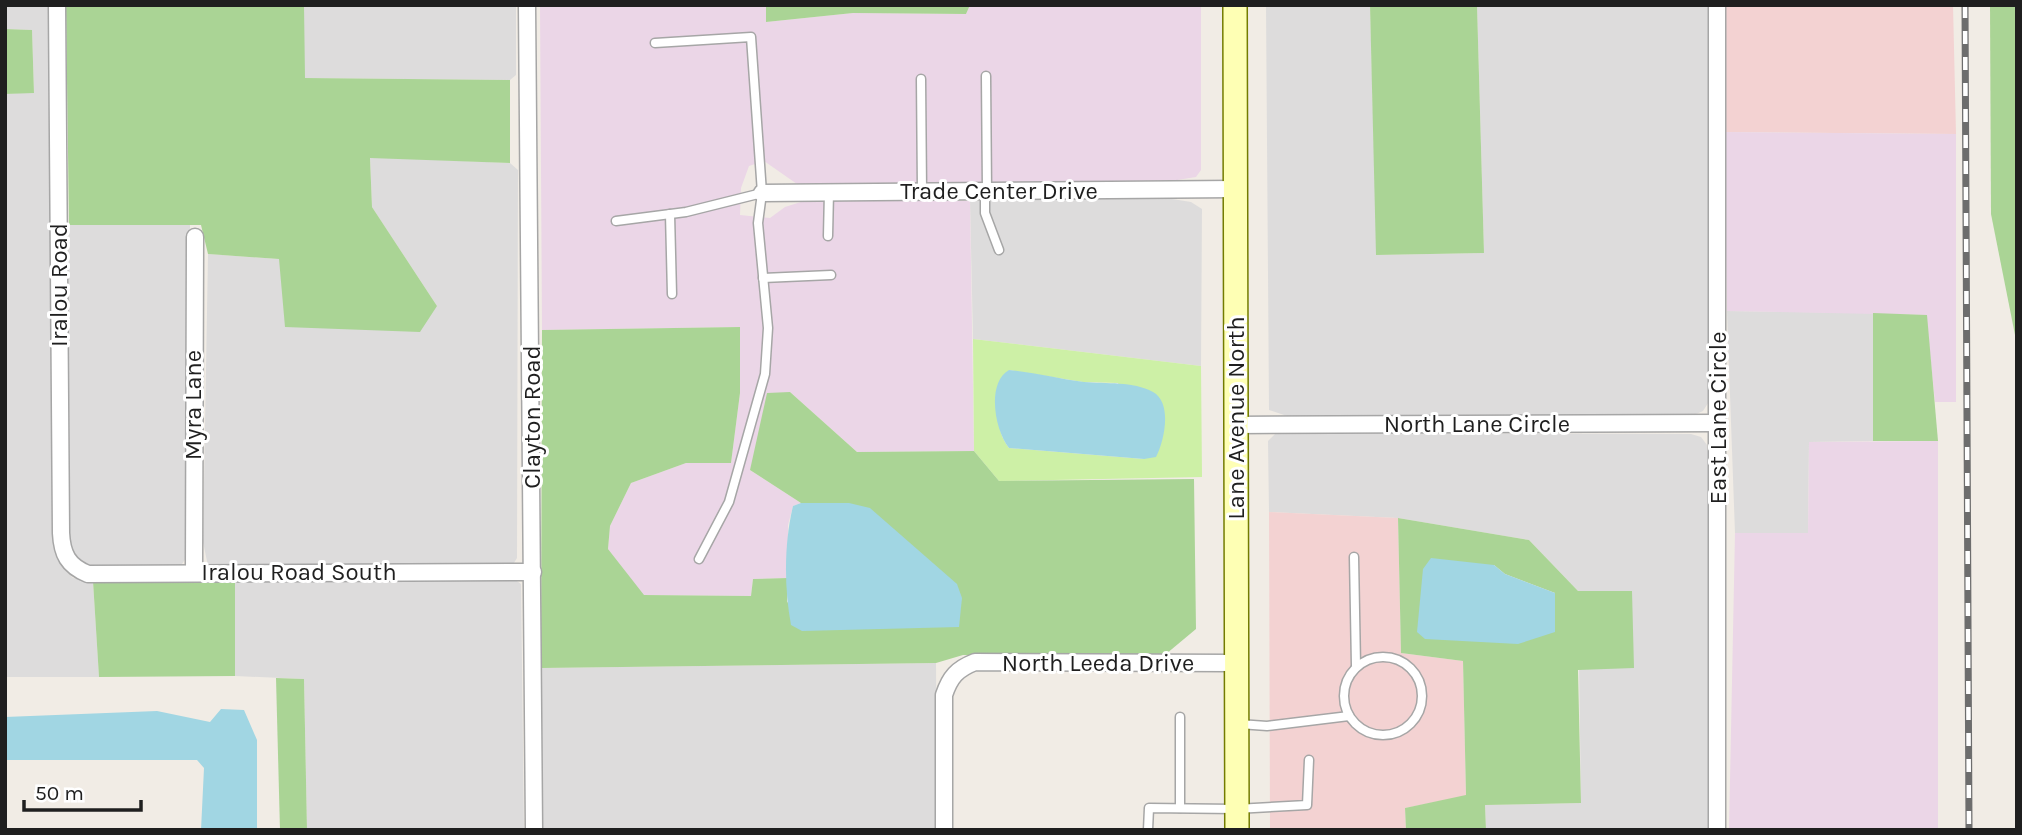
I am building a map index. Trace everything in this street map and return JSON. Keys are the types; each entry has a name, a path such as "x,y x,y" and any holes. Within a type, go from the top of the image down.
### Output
{"main road":[{"name":"Lane Avenue North","path":"1235,5 1236,819"}],"street":[{"name":"Iralou Road","path":"57,5 61,533 62,550 69,562"},
{"name":"Clayton Road","path":"527,5 534,830"},
{"name":"East Lane Circle","path":"1717,5 1717,830"},
{"name":"Trade Center Drive","path":"762,193 1235,189"},
{"name":"Myra Lane","path":"194,572 195,237"},
{"name":"North Lane Circle","path":"1236,425 1718,423"},
{"name":"Iralou Road South","path":"69,562 88,574 533,572"},
{"name":"North Leeda Drive","path":"944,830 944,695 950,679 960,668 975,662 1236,663"}],"lane":[{"path":"655,43 751,37 762,193 758,223 768,328 765,374 729,502 699,559"},
{"path":"986,76 985,212 999,250"},
{"path":"921,79 922,191"},
{"path":"828,236 829,192"},
{"path":"616,221 670,214 762,193"},
{"path":"670,214 672,293"},
{"path":"763,278 831,275"},
{"path":"1354,557 1356,666 1343,690 1349,716 1367,732 1393,734 1414,720 1423,697 1415,673 1406,663 1380,656 1356,666"},
{"path":"1236,723 1267,726 1349,716"},
{"path":"1180,717 1180,808"},
{"path":"1148,830 1149,808 1180,808 1236,819 1307,805 1308,760"}],"shaded area":[{"path":"5,5 51,5 55,544 66,571 73,578 93,581 99,677 5,677 5,94 34,92 32,30 5,29"},
{"path":"304,5 516,5 516,75 510,80 304,78"},
{"path":"540,5 766,5 766,22 853,13 966,14 970,5 1201,5 1201,170 1196,177 1165,182 797,184 764,161 749,166 741,188 740,215 770,218 785,207 804,201 970,201 974,451 857,452 790,392 750,470 801,503 793,506 788,525 788,578 753,579 751,596 643,595 608,549 610,526 631,483 686,463 731,463 740,393 740,327 542,330"},
{"path":"1266,5 1370,5 1377,255 1484,253 1477,5 1708,5 1710,400 1703,411 1694,415 1293,418 1269,410"},
{"path":"1722,5 1953,5 1956,134 1724,132"},
{"path":"1724,132 1956,134 1956,402 1935,402 1926,315 1727,311"},
{"path":"370,157 510,163 518,170 517,558 512,566 208,566 203,542 208,254 279,259 437,306 372,207"},
{"path":"1166,198 1191,202 1202,209 1201,366 973,339 970,201"},
{"path":"69,225 190,225 186,558 180,567 101,569 86,566 75,556 67,541"},
{"path":"1727,311 1873,313 1873,441 1809,442 1808,533 1735,533"},
{"path":"1276,433 1691,434 1701,437 1707,445 1709,460 1709,830 1486,830 1485,805 1581,803 1578,591 1529,540 1398,518 1269,512 1268,441"},
{"path":"1938,441 1938,830 1729,830 1735,533 1808,533 1809,442"},
{"path":"1269,512 1398,518 1401,653 1463,661 1466,796 1405,808 1406,830 1270,830"},
{"path":"514,579 521,584 524,830 307,830 304,679 235,676 235,580"},
{"path":"936,663 937,830 541,830 541,668"}],"green space":[{"path":"66,5 304,5 305,78 510,80 510,163 370,158 372,207 437,306 420,332 285,327 279,259 208,254 201,225 69,225"},
{"path":"766,5 970,5 966,14 853,13 766,22"},
{"path":"1370,5 1477,5 1484,253 1376,255"},
{"path":"1990,5 2017,5 2017,345 1991,214"},
{"path":"5,29 32,30 34,93 5,94"},
{"path":"1873,313 1927,315 1938,441 1873,441"},
{"path":"740,327 740,393 731,463 686,463 631,483 610,526 608,549 644,595 751,596 753,579 788,578 787,603 849,503 801,503 750,470 767,393 790,392 857,452 974,451 999,481 1194,479 1196,629 1166,654 963,655 936,663 541,668 542,330"},
{"path":"973,339 1201,366 1202,477 999,481 974,451","holes":["1009,370 1083,382 1118,383 1144,459 1009,448 1003,439 999,420"]},
{"path":"1398,518 1529,540 1578,591 1632,591 1634,668 1578,670 1581,803 1485,805 1486,830 1406,830 1405,808 1466,795 1463,661 1401,653","holes":["1494,565 1505,574 1555,593 1425,639"]},
{"path":"235,580 235,676 99,677 93,581"},
{"path":"276,678 304,679 307,830 280,830"}],"water":[{"path":"1009,370 1084,382 1128,385 1153,392 1159,397 1165,413 1164,433 1156,457 1144,459 1009,448 997,419 995,396 997,385"},
{"path":"801,503 849,503 870,508 957,584 962,598 959,627 802,631 791,625 786,581 787,550 793,506"},
{"path":"1431,558 1494,565 1505,574 1555,593 1555,632 1518,644 1425,639 1417,632 1423,569"},
{"path":"221,709 244,710 257,740 257,830 201,830 204,768 197,760 5,760 5,717 157,711 210,722"}],"railway":[{"path":"1965,5 1969,830"}]}
